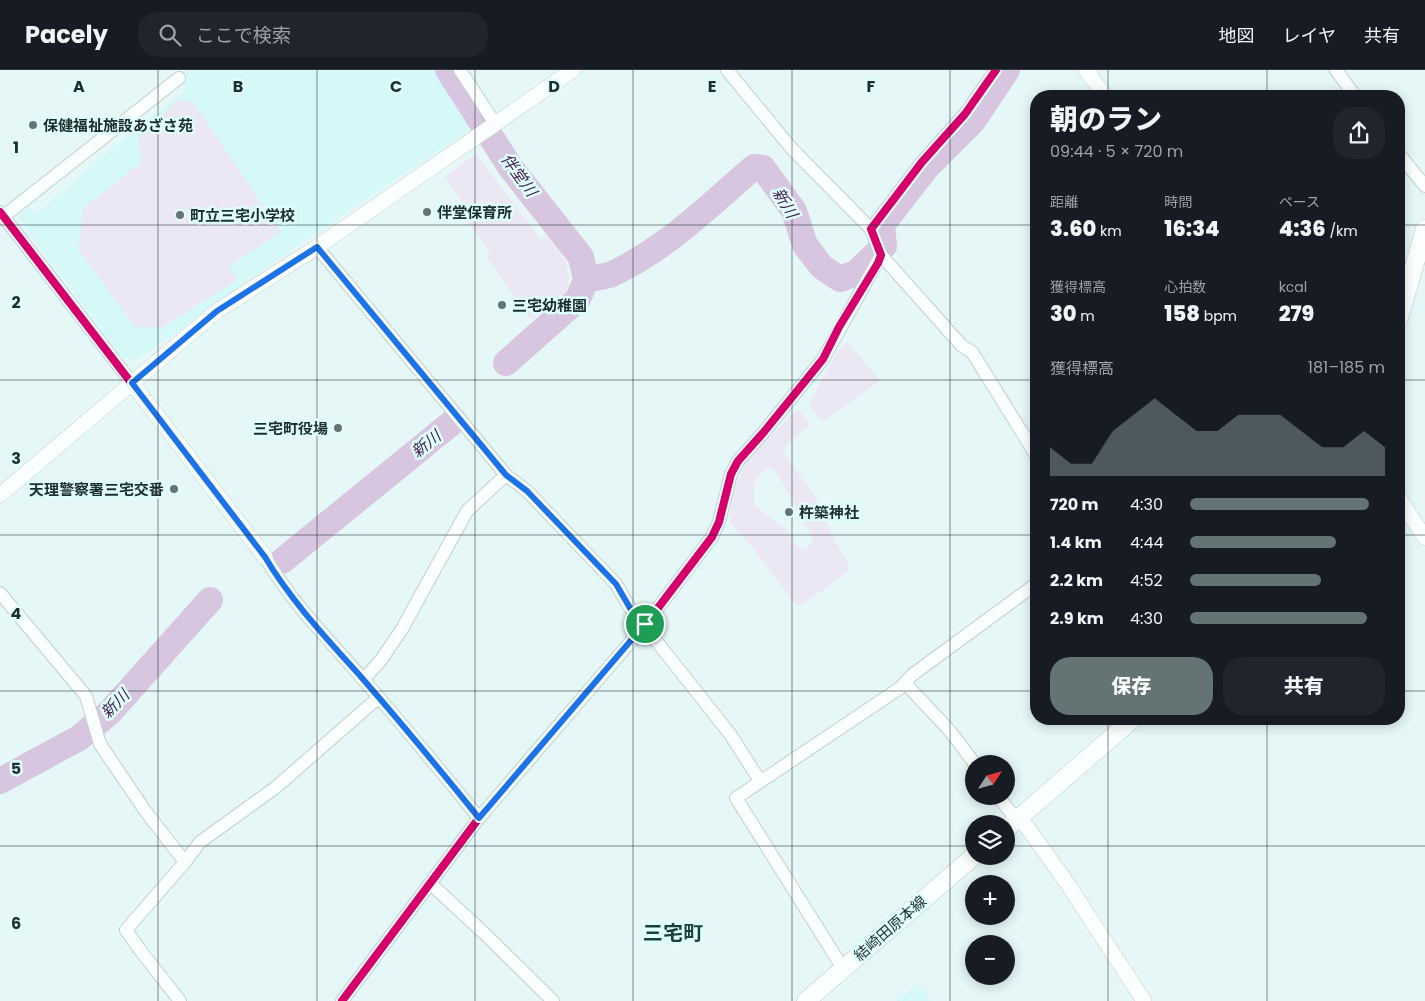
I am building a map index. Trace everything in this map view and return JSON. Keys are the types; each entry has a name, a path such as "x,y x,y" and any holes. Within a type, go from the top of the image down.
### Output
{"main road":[{"path":"1405,297 1425,229"},
{"path":"1015,821 1125,725"},
{"name":"結崎田原本線","path":"806,1001 965,864"}],"street":[{"path":"460,70 489,129"},
{"path":"0,495 217,311 317,247 574,70"},
{"path":"727,70 792,149 871,229 881,255 962,346 972,352 1030,445"},
{"path":"871,229 922,162 965,114 996,70"},
{"path":"1086,70 1101,90"},
{"path":"1336,70 1351,90"},
{"path":"179,78 2,214 265,557 276,576 334,647 416,740 479,818"},
{"path":"1405,161 1425,186"},
{"path":"317,247 506,475 527,491 616,584 630,608 645,624 730,734 760,781"},
{"path":"342,1001 479,818 645,624 712,537 719,522 731,474 738,461 823,358 881,255"},
{"path":"364,680 402,630 467,511 506,475"},
{"path":"1405,507 1425,538"},
{"path":"841,971 839,962 736,798 900,688 912,675 1030,588"},
{"path":"0,593 86,696 100,744 146,812 185,862"},
{"path":"905,683 950,731 968,755"},
{"path":"180,1001 126,930 200,842 275,788 378,698"},
{"path":"1005,805 1012,814 1020,817 1067,883 1144,1001"},
{"path":"430,884 486,935 553,1001"}],"shaded area":[{"name":"町立三宅小学校","path":"189,70 434,70 472,128 305,240 136,360 123,358 17,216 29,206 36,214 140,125 183,93 185,73"},
{"path":"178,100 194,103 281,232 229,266 237,280 163,327 135,327 78,249 84,207 141,163 139,137"},
{"path":"476,154 541,240 547,236 565,260 569,278 566,291 531,320 486,256 491,253 467,221 473,217 445,177"},
{"path":"848,342 880,381 822,422 809,404 839,349"},
{"path":"798,409 810,424 784,448 785,454 817,500 835,541 849,565 849,570 800,605 794,603 731,522 731,500 745,461","holes":["768,468 773,469 780,478 812,537 812,543 805,550 797,547 785,528 754,504 754,488 759,475"]},
{"path":"918,984 931,1001 897,1001"}],"waterway":[{"name":"伴堂川","path":"448,70 511,168 581,257 586,280"},
{"name":"新川","path":"586,280 612,274 651,252 704,211 754,167 763,168 794,211 805,245 822,267 840,279 856,273 884,246 882,225 926,168 973,121 1007,70"},
{"name":"新川","path":"506,363 578,299 586,280"},
{"name":"新川","path":"282,561 454,421"},
{"name":"新川","path":"0,781 79,738 109,713 210,600"}],"cycle path":[{"path":"342,1001 479,818 645,625 712,537 719,522 731,474 738,461 823,359 839,327 878,263 881,255 871,229 922,162 965,114 996,70"},
{"path":"0,212 265,557 286,590 479,818"}],"place":[{"name":"保健福祉施設あざさ苑","path":"33,125"},
{"name":"伴堂保育所","path":"427,212"},
{"name":"町立三宅小学校","path":"180,215"},
{"name":"三宅幼稚園","path":"502,305"},
{"name":"三宅町役場","path":"338,428"},
{"name":"天理警察署三宅交番","path":"174,489"},
{"name":"杵築神社","path":"789,512"}],"district":[{"name":"三宅町","path":"673,933"}],"route":[{"path":"317,247 506,475 527,491 616,584 630,608 645,624 479,818 416,740 334,647 276,576 265,557 132,383 217,311 317,247"}]}
